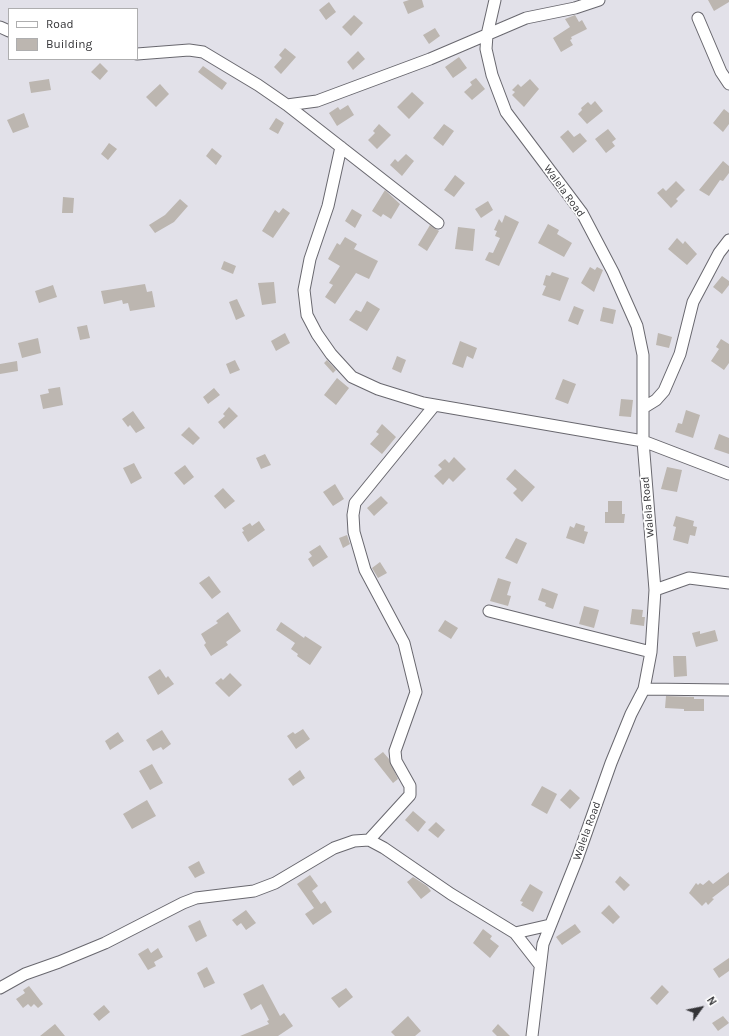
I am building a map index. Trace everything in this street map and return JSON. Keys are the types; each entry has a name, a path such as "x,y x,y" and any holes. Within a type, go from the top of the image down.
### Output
{"street":[{"name":"Walela Road","path":"494,0 486,35 486,49 492,75 506,112 582,213 614,272 637,326 643,356 643,441 655,590 651,652 644,689 631,714 611,763 577,859 543,944 532,1036"},
{"path":"287,105 317,101 430,59 526,18 575,8 598,0"},
{"path":"698,18 721,72 729,84"},
{"path":"138,54 188,50 203,52 258,85 287,105 438,223"},
{"path":"341,147 328,206 310,259 304,290 307,315 331,354 352,377 378,389 434,406 643,441 729,474"},
{"path":"643,408 656,400 664,391 680,354 693,302 719,252 729,240"},
{"path":"369,840 410,795 410,786 396,761 395,751 416,692 404,643 365,570 354,532 353,515 355,503 434,406"},
{"path":"655,590 689,578 729,583"},
{"path":"488,612 651,652"},
{"path":"644,689 729,690"},
{"path":"0,988 25,974 105,943 183,903 196,898 254,891 275,883 334,848 354,841 369,840 384,848 452,894 515,933 540,965"},
{"path":"515,933 550,925"}],"building":[{"path":"409,0 422,0 424,7 408,14 403,2"},
{"path":"708,0 729,0 729,2 714,11"},
{"path":"329,2 336,12 326,20 319,10"},
{"path":"354,15 363,23 351,36 342,27"},
{"path":"575,15 579,22 582,20 587,29 571,37 572,39 570,40 573,45 561,52 553,38 570,27 565,19"},
{"path":"435,28 440,36 429,44 423,35"},
{"path":"285,48 296,57 281,74 274,67 282,58 279,55"},
{"path":"358,51 365,59 353,70 347,62"},
{"path":"459,57 467,68 453,78 445,67"},
{"path":"100,63 108,71 100,80 91,72"},
{"path":"203,66 227,83 222,90 198,72"},
{"path":"476,78 485,89 472,100 464,92 472,85 470,82"},
{"path":"49,79 51,90 31,93 29,82"},
{"path":"530,79 539,89 524,107 512,95 515,92 512,90 518,84 521,87"},
{"path":"160,84 169,94 156,107 146,97"},
{"path":"412,92 424,103 409,119 397,107"},
{"path":"595,101 603,111 587,124 578,114 582,110 581,108 588,102 591,105"},
{"path":"348,105 354,115 337,126 329,113 338,107 340,110"},
{"path":"724,109 729,113 729,124 723,132 713,123"},
{"path":"24,113 29,127 13,133 7,120"},
{"path":"276,118 284,123 278,134 269,129"},
{"path":"379,124 391,135 377,149 368,140 375,133 373,131"},
{"path":"444,124 454,131 443,146 433,138"},
{"path":"608,129 616,139 612,142 615,146 606,153 595,139"},
{"path":"568,130 574,137 580,133 587,141 573,153 560,137"},
{"path":"109,143 117,149 108,160 101,154"},
{"path":"212,148 222,156 216,165 206,156"},
{"path":"406,154 414,161 402,176 390,165 395,159 398,162"},
{"path":"723,161 729,166 729,173 723,181 720,180 709,196 699,190"},
{"path":"455,175 465,183 454,197 444,190"},
{"path":"676,181 685,190 676,199 678,201 671,208 657,193 663,188 666,191"},
{"path":"385,190 400,204 391,219 383,214 381,217 372,211"},
{"path":"63,197 74,198 73,213 62,213"},
{"path":"180,199 188,206 174,222 155,233 149,225 165,215"},
{"path":"488,201 493,210 481,218 475,209"},
{"path":"283,208 290,213 273,238 262,231 275,210 279,213"},
{"path":"352,209 362,215 355,228 345,221"},
{"path":"505,215 519,222 499,266 485,260 489,252 493,253 500,238 495,236 497,231 494,230 499,219 502,223"},
{"path":"548,224 559,230 557,234 572,243 564,257 538,243"},
{"path":"430,225 439,231 427,251 418,245"},
{"path":"458,227 475,229 473,251 455,249"},
{"path":"345,237 357,244 354,249 378,261 369,279 356,273 335,304 325,297 333,285 329,283 340,266 328,259 337,243 340,245"},
{"path":"677,238 683,244 685,241 697,254 687,265 668,249"},
{"path":"224,261 236,266 233,274 221,269"},
{"path":"590,267 595,270 597,267 603,270 594,292 581,283"},
{"path":"552,272 569,278 560,301 542,295 546,286 543,285 546,275 550,276"},
{"path":"722,276 729,281 729,285 722,294 713,287"},
{"path":"274,282 276,303 262,305 258,283"},
{"path":"145,284 147,292 152,291 155,307 130,311 128,303 123,304 122,300 104,304 101,291"},
{"path":"53,285 57,297 39,303 35,291"},
{"path":"237,299 245,316 236,320 229,302"},
{"path":"367,301 380,309 367,331 349,320 356,310 361,312"},
{"path":"574,306 584,310 578,325 568,321"},
{"path":"603,307 616,310 613,324 600,321"},
{"path":"87,325 90,338 80,340 77,327"},
{"path":"285,333 290,343 276,351 271,341"},
{"path":"658,333 672,337 669,348 656,345"},
{"path":"38,338 41,353 22,358 18,343"},
{"path":"721,339 729,344 729,363 724,370 711,361 719,349 716,347"},
{"path":"460,341 477,348 473,359 467,356 463,368 452,364"},
{"path":"397,356 406,360 401,373 392,369"},
{"path":"235,360 240,370 230,374 226,364"},
{"path":"327,360 336,370 333,373 324,363"},
{"path":"17,361 18,371 0,374 0,364"},
{"path":"337,378 349,388 336,405 324,395"},
{"path":"563,379 576,384 568,404 555,399"},
{"path":"60,387 63,405 43,409 40,395 49,393 48,389"},
{"path":"214,388 220,395 208,404 203,397"},
{"path":"621,399 633,400 631,417 619,416"},
{"path":"229,407 238,416 224,429 218,422 225,416 223,414"},
{"path":"686,410 700,415 693,438 675,432 678,423 682,424"},
{"path":"133,411 145,428 136,433 130,425 128,427 122,419"},
{"path":"382,424 396,437 382,454 370,444 379,434 376,432"},
{"path":"189,427 200,438 193,445 181,435"},
{"path":"719,434 729,438 729,454 714,449"},
{"path":"265,454 271,465 261,469 256,458"},
{"path":"454,457 466,469 453,482 449,478 443,485 434,476 442,469 438,465 445,459 449,463"},
{"path":"134,463 142,478 131,484 123,468"},
{"path":"185,465 194,477 184,485 174,473"},
{"path":"667,467 682,470 677,492 661,489"},
{"path":"515,469 535,487 522,502 513,493 517,489 506,479"},
{"path":"335,484 344,499 333,506 323,492"},
{"path":"223,488 235,501 225,509 214,496"},
{"path":"381,496 388,503 374,516 367,508"},
{"path":"608,501 622,501 622,514 625,514 624,523 605,523 605,512 608,512"},
{"path":"676,516 694,521 693,526 697,527 695,536 690,535 688,544 673,540 676,527 673,526"},
{"path":"259,521 265,530 248,542 242,532 244,531 242,528 250,523 252,526"},
{"path":"576,523 585,526 584,531 588,532 584,544 566,538 570,526 574,528"},
{"path":"347,535 350,544 343,548 339,538"},
{"path":"516,538 527,543 517,564 505,558"},
{"path":"320,545 328,557 313,567 308,559 312,556 309,552"},
{"path":"380,562 387,573 378,578 372,568"},
{"path":"209,576 221,592 212,599 199,583"},
{"path":"498,578 511,582 507,595 511,596 508,606 490,601"},
{"path":"542,588 558,594 553,609 545,606 546,603 538,600"},
{"path":"584,606 599,610 594,628 579,624"},
{"path":"632,609 643,610 642,617 645,617 644,626 630,624"},
{"path":"228,612 241,631 226,642 228,645 211,656 204,645 206,643 201,634 218,623 216,621"},
{"path":"445,620 458,628 451,639 438,631"},
{"path":"281,622 304,638 305,636 322,647 310,665 297,656 298,654 291,649 295,643 276,630"},
{"path":"715,630 718,641 696,647 692,633 700,631 700,634"},
{"path":"673,656 686,656 687,676 674,677"},
{"path":"160,669 166,678 168,676 174,684 158,695 148,677"},
{"path":"230,673 242,685 229,697 215,683 221,678 223,680"},
{"path":"666,696 694,697 694,699 704,699 704,711 684,711 684,709 665,708"},
{"path":"303,729 310,739 296,749 287,736 293,732 295,734"},
{"path":"162,730 171,744 163,750 161,747 153,751 146,740"},
{"path":"118,732 124,741 110,750 105,741"},
{"path":"383,752 389,759 398,779 393,783 374,759"},
{"path":"152,764 163,783 150,790 139,771"},
{"path":"300,770 305,778 293,786 288,779"},
{"path":"542,786 557,794 547,814 531,805"},
{"path":"570,789 580,798 570,809 560,800"},
{"path":"147,800 156,816 132,829 123,814"},
{"path":"413,811 426,822 418,832 405,820"},
{"path":"436,822 445,830 438,838 428,830"},
{"path":"199,861 205,873 195,878 188,867"},
{"path":"729,872 729,885 712,898 714,899 708,905 706,902 702,906 689,893 696,883 698,885 700,883 703,885 709,880 713,884"},
{"path":"310,875 318,886 312,891 321,904 325,901 332,912 313,925 305,914 314,908 297,884"},
{"path":"620,876 630,885 624,891 615,882"},
{"path":"413,877 427,886 431,891 421,899 407,882"},
{"path":"530,884 543,892 533,912 521,905 523,902 520,901"},
{"path":"609,905 620,917 613,924 601,913"},
{"path":"246,910 256,923 246,930 241,923 237,926 232,920"},
{"path":"200,920 207,936 196,942 188,926"},
{"path":"575,924 581,932 562,945 556,937"},
{"path":"483,929 492,936 490,939 499,946 490,958 473,943"},
{"path":"148,948 151,953 158,948 163,957 154,962 156,966 148,970 138,954"},
{"path":"729,958 729,971 719,978 713,969"},
{"path":"207,967 215,983 204,988 197,973"},
{"path":"263,984 280,1016 284,1013 293,1026 278,1036 240,1036 269,1024 267,1021 269,1020 261,1004 251,1010 243,994"},
{"path":"662,985 669,992 657,1005 650,998"},
{"path":"29,986 43,1004 38,1008 34,1004 31,1007 28,1004 23,1008 16,999 25,993 23,990"},
{"path":"346,988 353,997 339,1008 331,998"},
{"path":"104,1005 110,1012 99,1021 93,1014"},
{"path":"408,1016 421,1031 415,1036 395,1036 391,1032"},
{"path":"723,1016 729,1023 718,1031 712,1023"},
{"path":"55,1024 65,1036 40,1036"},
{"path":"498,1024 510,1036 497,1036 492,1031"}]}
